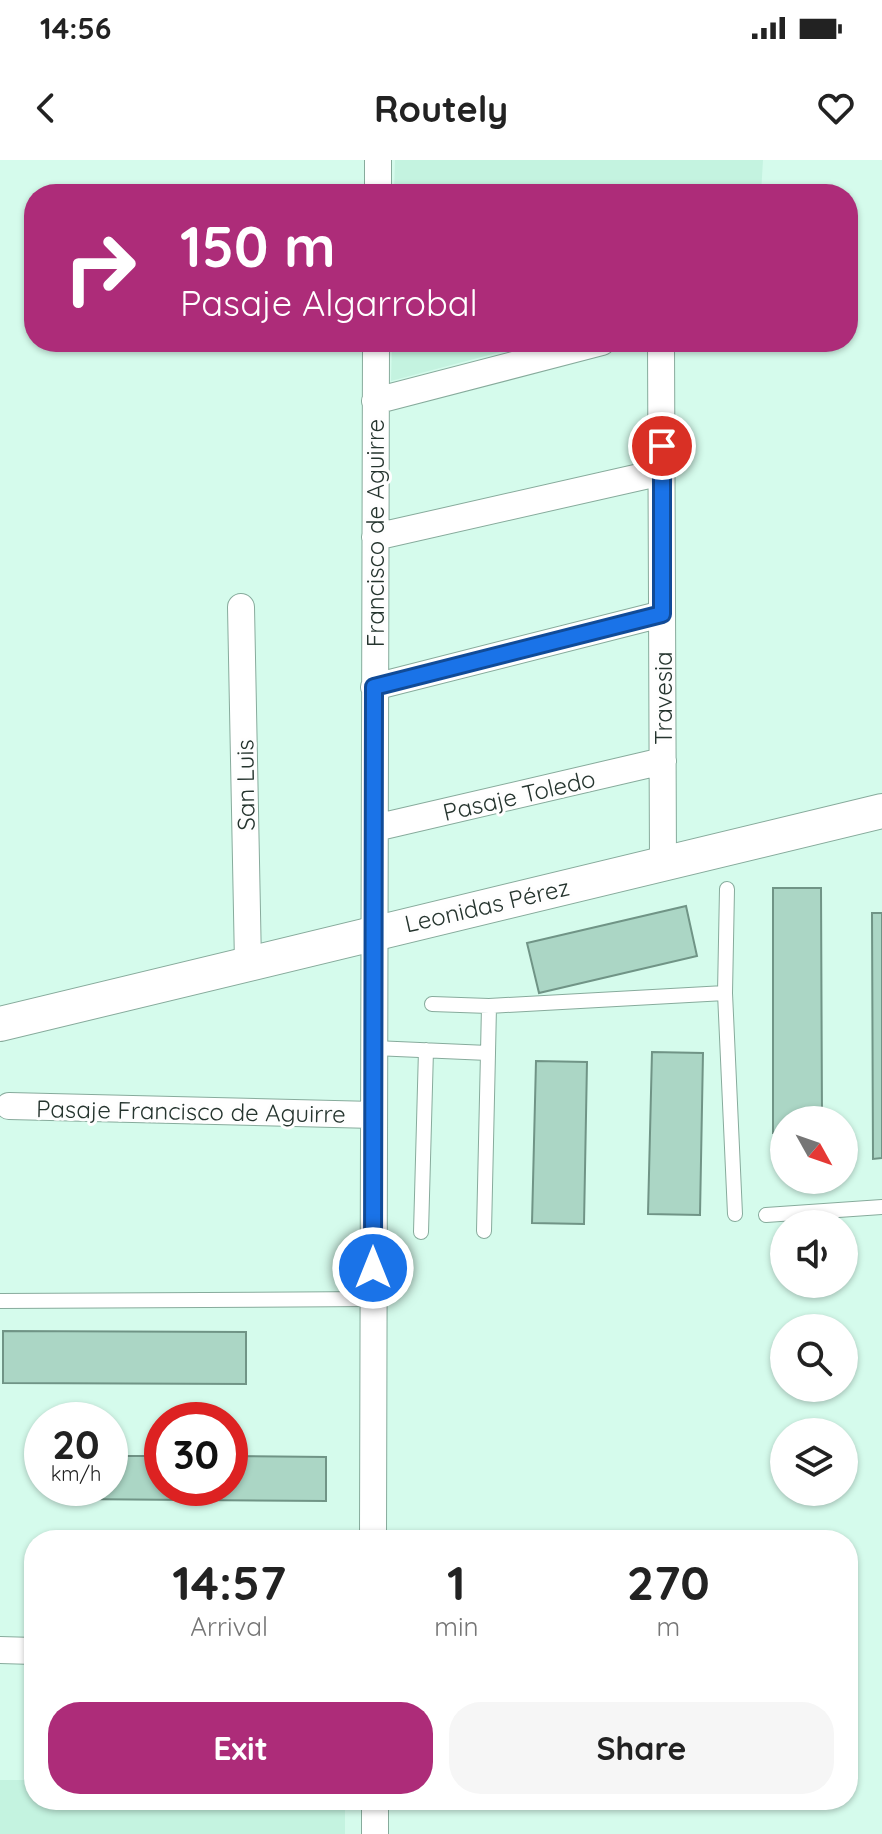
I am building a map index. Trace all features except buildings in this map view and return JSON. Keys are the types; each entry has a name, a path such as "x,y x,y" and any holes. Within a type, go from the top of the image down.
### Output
{"street":[{"path":"378,160 378,184"},
{"name":"Francisco de Aguirre","path":"373,1530 376,352"},
{"path":"375,401 564,352"},
{"name":"Travesia","path":"661,352 663,863"},
{"path":"375,537 662,472"},
{"name":"San Luis","path":"241,607 248,963"},
{"path":"374,687 662,614"},
{"name":"Pasaje Toledo","path":"375,828 663,761"},
{"name":"Leonidas Pérez","path":"0,1024 882,811"},
{"name":"Pasaje Francisco de Aguirre","path":"9,1106 374,1115"},
{"path":"0,1650 24,1651"},
{"path":"375,1810 375,1834"}],"lane":[{"path":"727,889 725,993 735,1214"},
{"path":"432,1004 489,1006 725,993"},
{"path":"484,1231 489,1006"},
{"path":"374,1048 488,1053"},
{"path":"421,1232 426,1050"},
{"path":"766,1215 882,1207"},
{"path":"0,1301 373,1299"}],"shaded area":[{"path":"395,160 763,160 762,184 394,184"},
{"path":"392,352 500,352 391,381"},
{"path":"0,1780 24,1780 24,1810 345,1810 345,1834 0,1834"}],"route":[{"path":"373,1268 374,687 662,614 662,446"}]}
